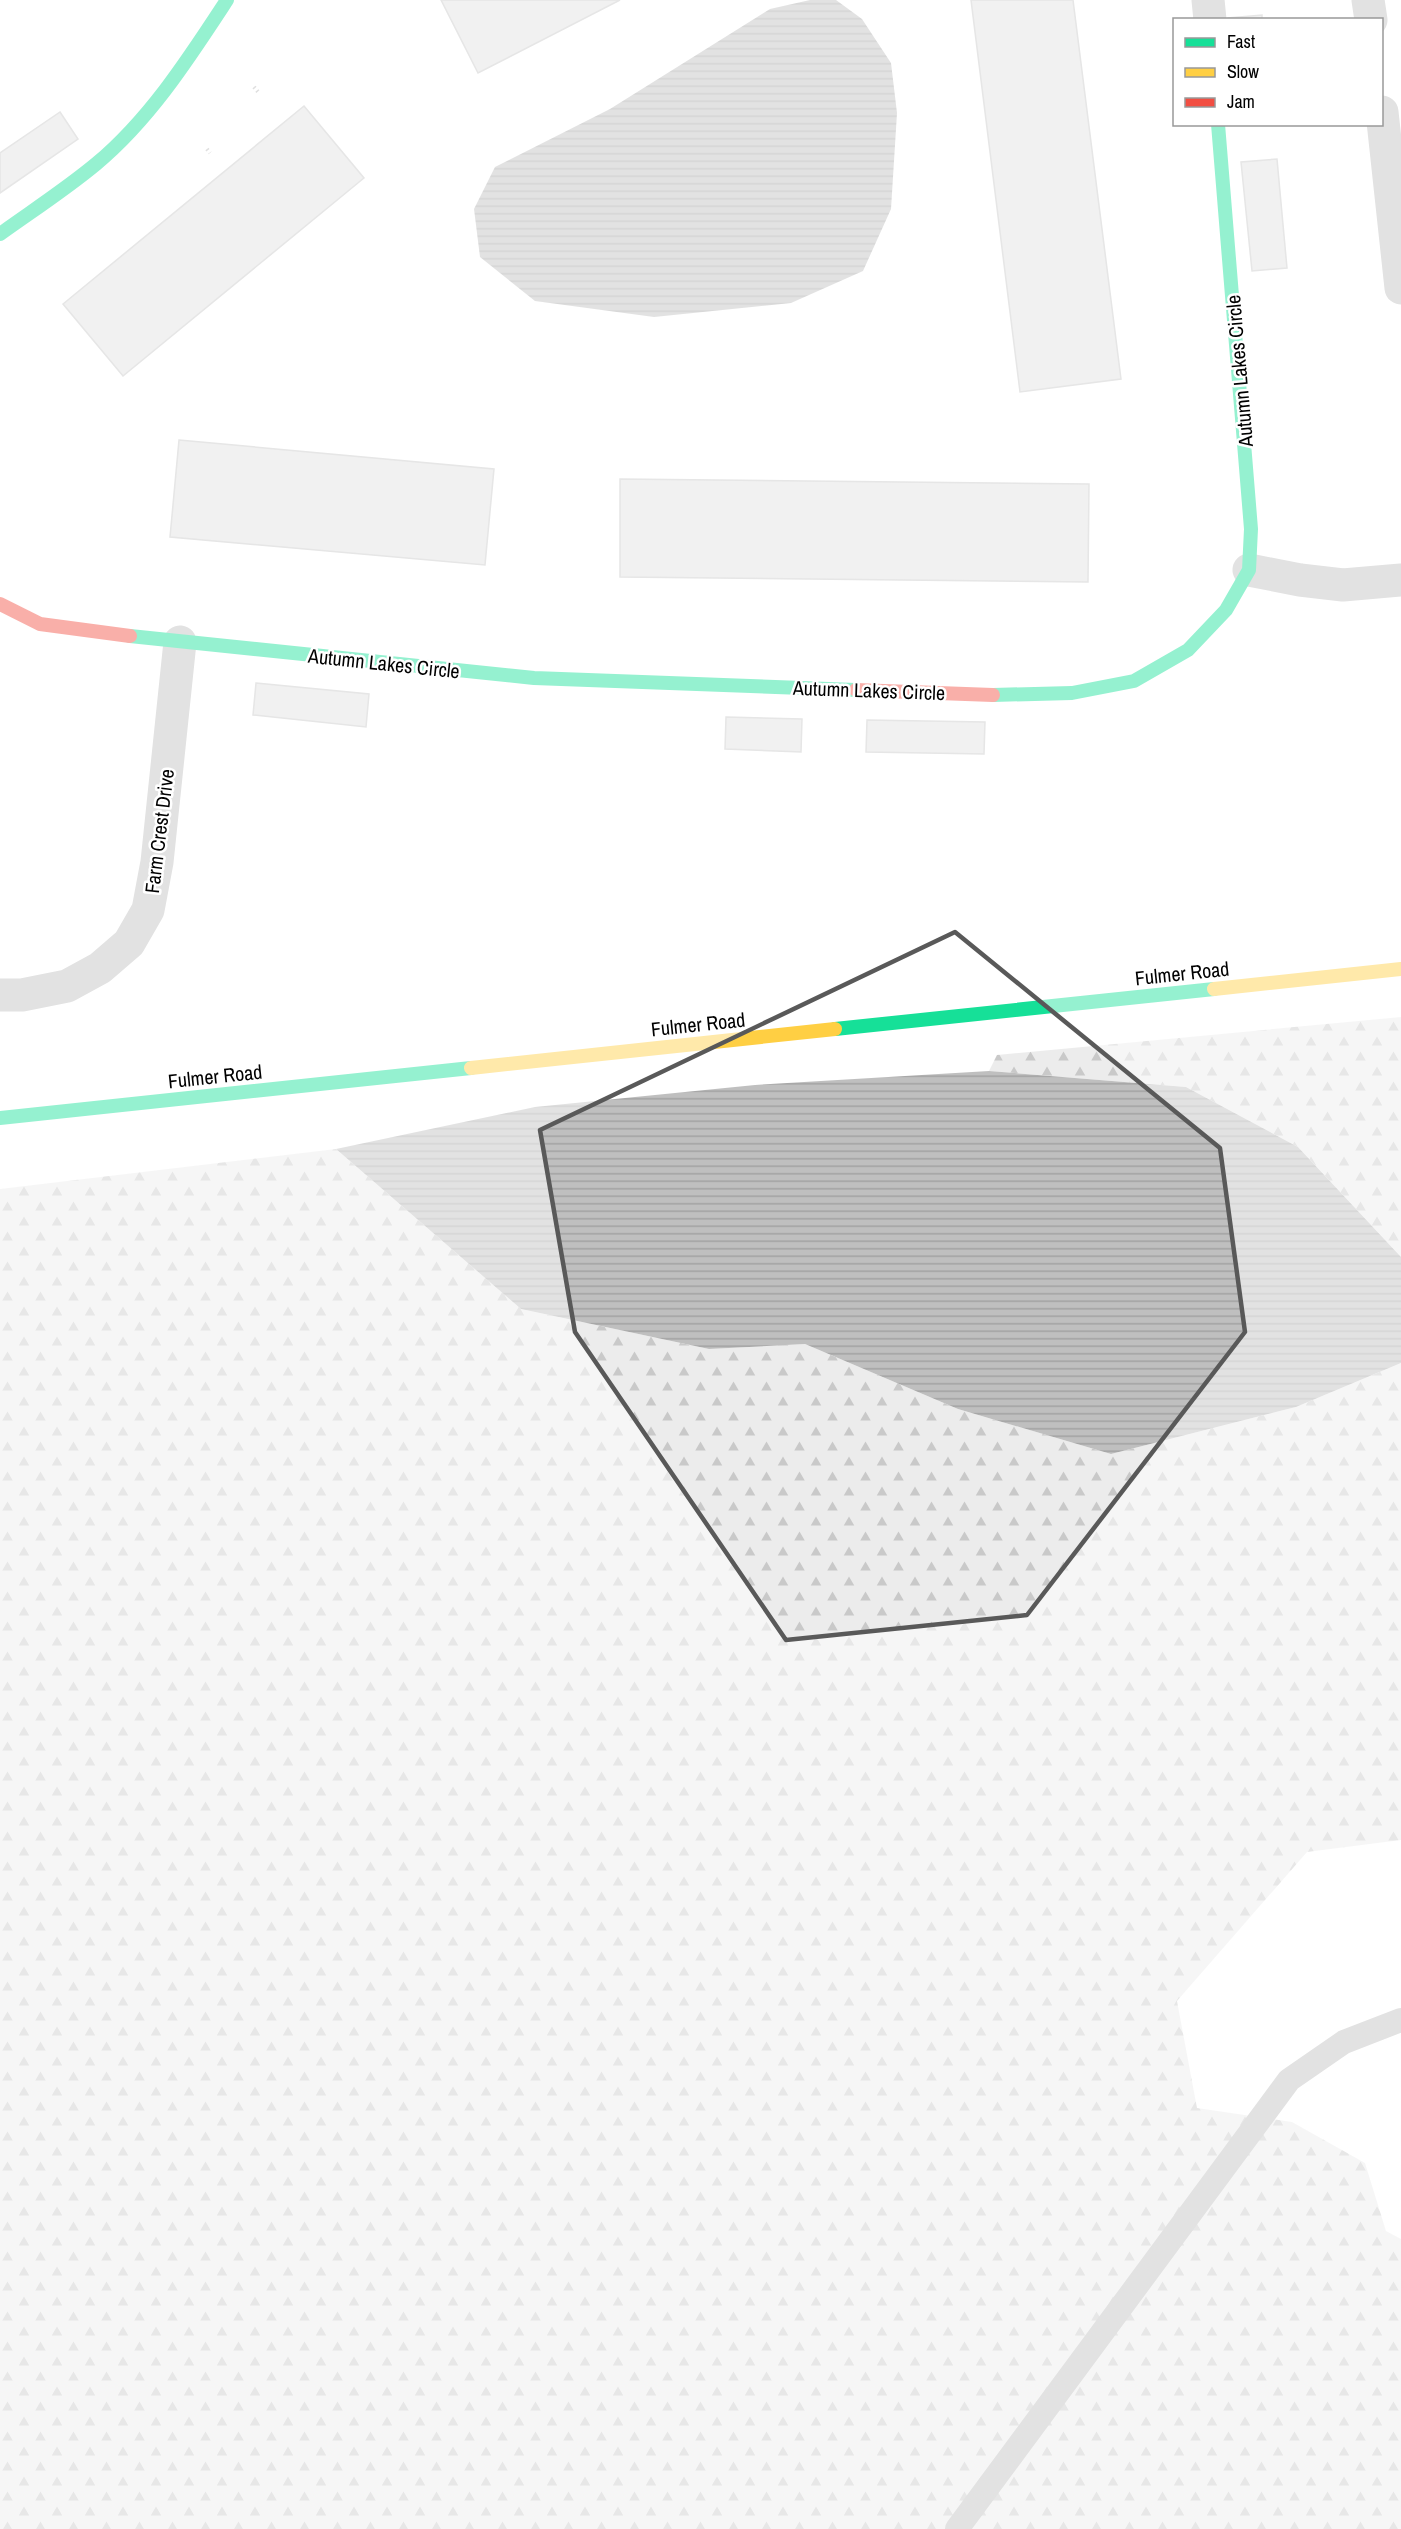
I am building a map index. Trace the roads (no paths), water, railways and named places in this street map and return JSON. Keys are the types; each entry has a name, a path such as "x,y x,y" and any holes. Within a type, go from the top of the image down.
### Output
{"street":[{"path":"0,234 97,163 140,119 180,71 227,0"},
{"path":"1208,0 1210,18"},
{"path":"1368,0 1371,18"},
{"path":"1383,121 1401,288"},
{"name":"Autumn Lakes Circle","path":"0,604 40,624 180,642 534,678 1012,696 1072,693 1134,681 1188,650 1226,610 1249,570 1251,529 1218,126"},
{"path":"1249,570 1300,580 1343,585 1401,580"},
{"name":"Farm Crest Drive","path":"0,995 22,995 67,986 100,968 129,943 148,910 157,862 180,642"},
{"name":"Fulmer Road","path":"0,1118 1401,969"}],"lane":[{"path":"957,2529 1289,2080 1344,2042 1401,2020"}]}
